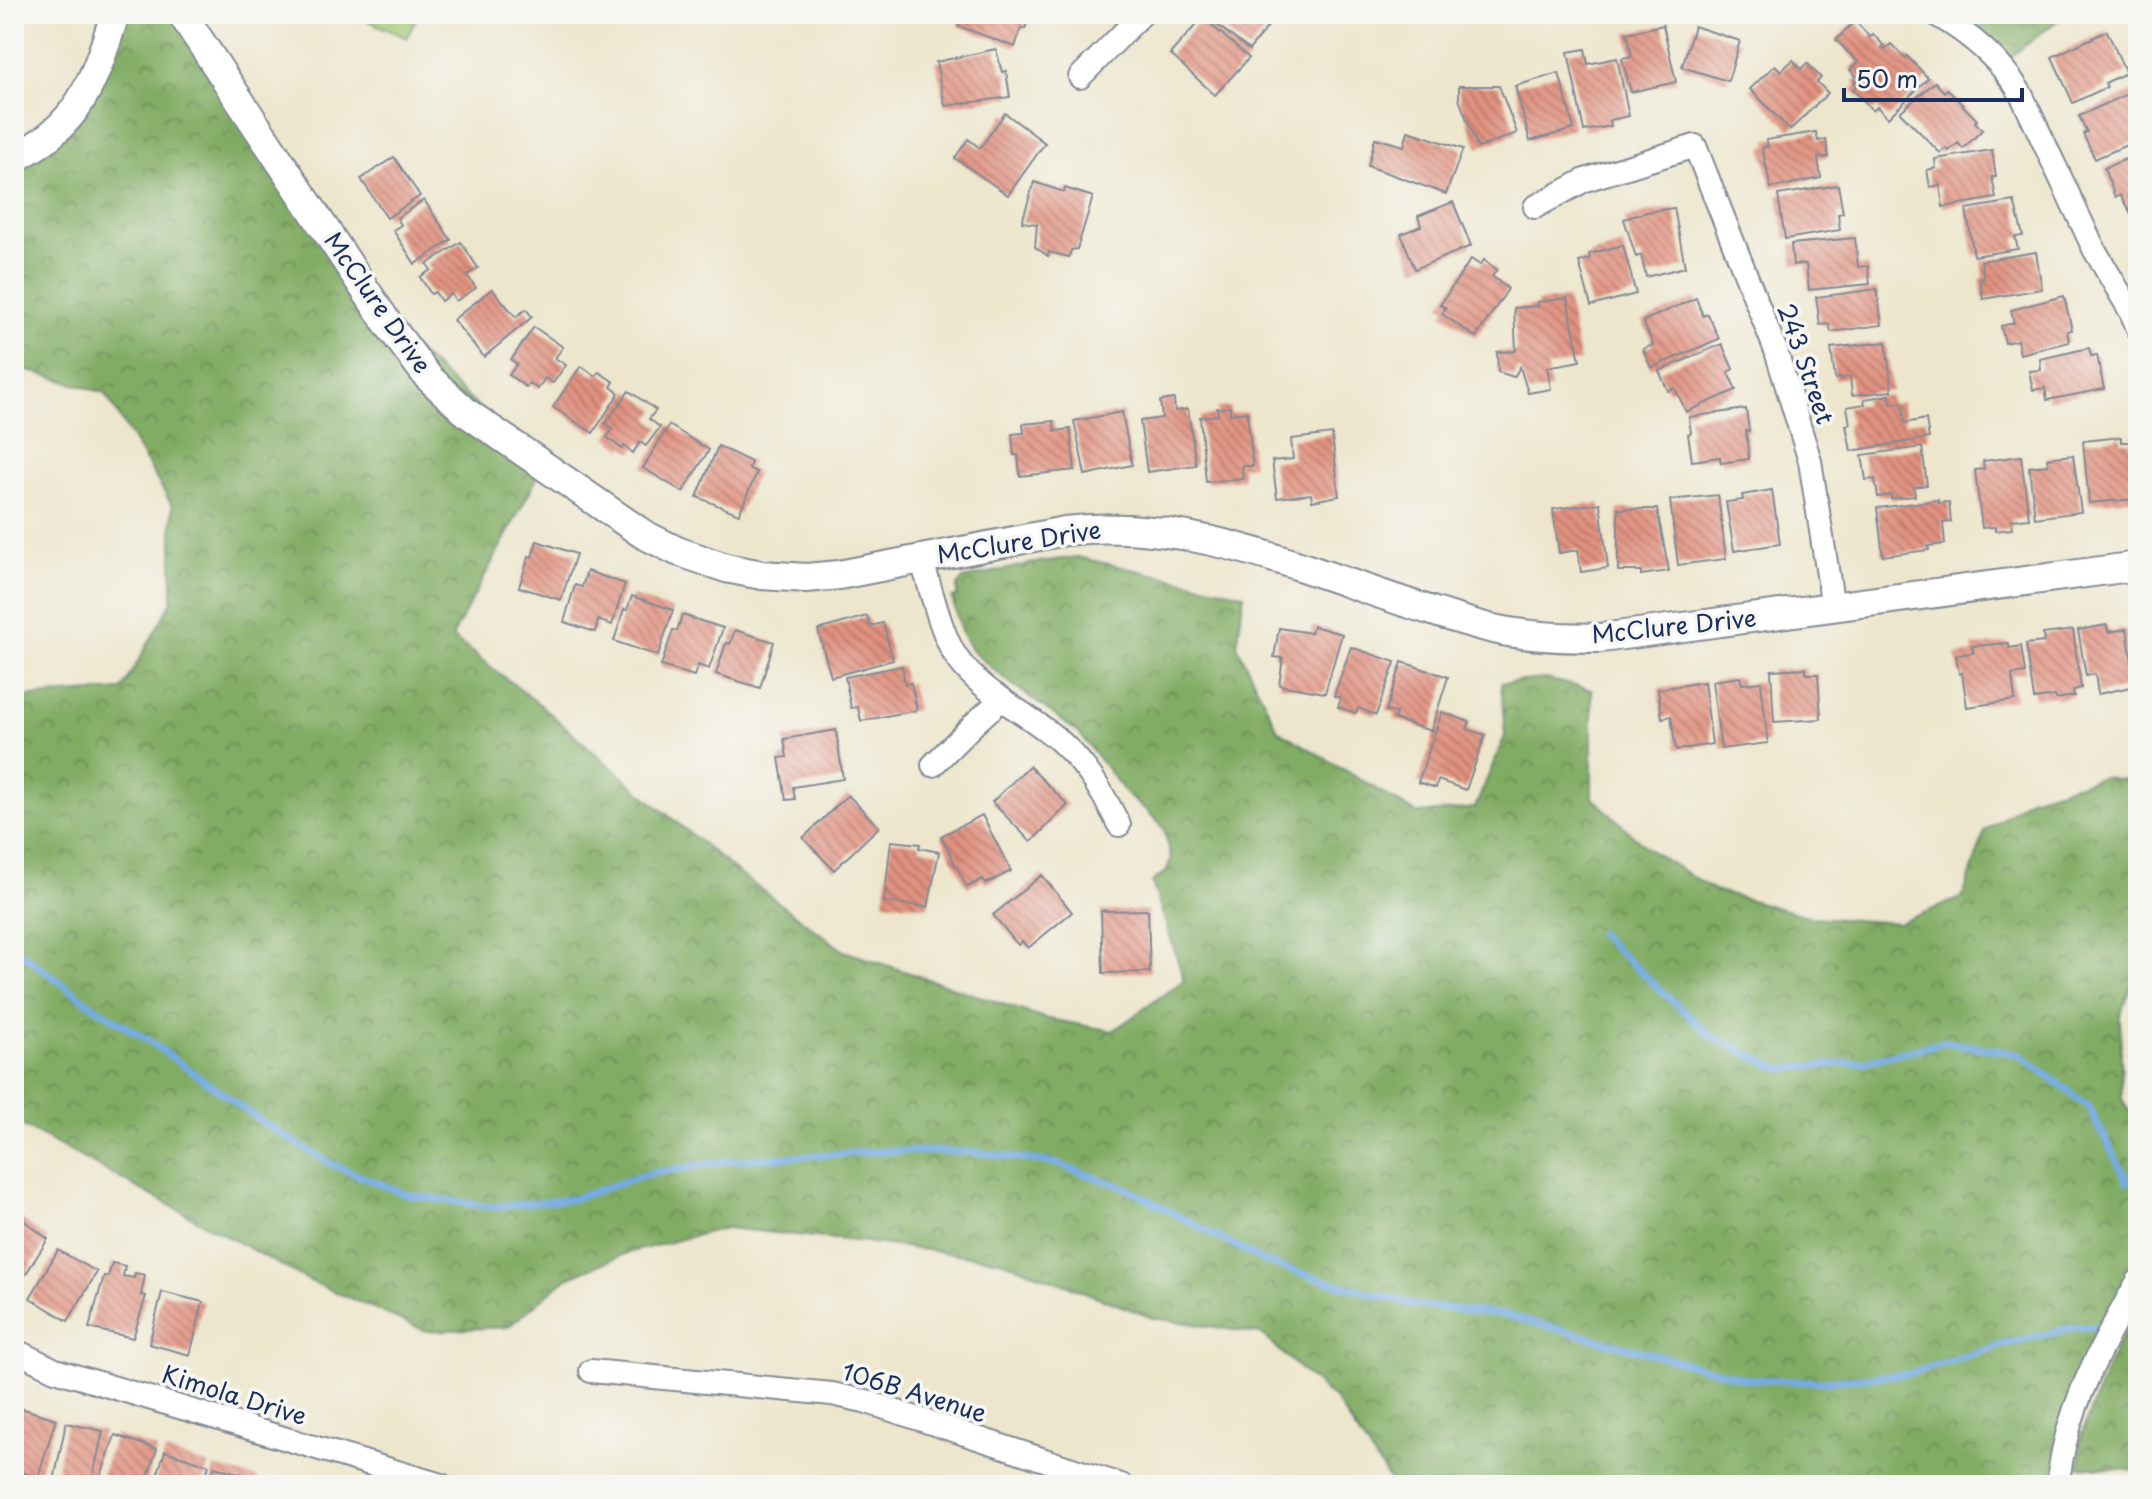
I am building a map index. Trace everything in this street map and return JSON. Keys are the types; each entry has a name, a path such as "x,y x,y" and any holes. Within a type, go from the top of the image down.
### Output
{"street":[{"path":"14,158 47,138 79,106 97,70 115,14"},
{"name":"McClure Drive","path":"182,14 400,342 428,377 467,413 643,534 700,560 762,575 806,578 921,560 1035,536 1120,528 1220,542 1473,624 1518,634 1559,637 1614,637 2138,566"},
{"path":"1080,77 1142,14"},
{"path":"1935,14 1981,45 2012,79 2094,249 2138,328"},
{"name":"243 Street","path":"1535,207 1585,180 1695,146 1776,351 1810,461 1833,607"},
{"path":"921,560 947,641 958,659 976,680 1062,742 1104,794 1119,825"},
{"path":"933,765 1002,699"},
{"path":"2058,1485 2060,1458 2100,1348 2138,1281"},
{"name":"Kimola Drive","path":"14,1350 55,1370 441,1485"},
{"name":"106B Avenue","path":"591,1371 832,1394 864,1401 1121,1485"}],"green space":[{"path":"115,14 182,14 388,324 543,467 452,637 539,704 737,872 844,951 1044,1018 1113,1031 1184,980 1152,882 1166,872 1171,859 1164,828 1128,796 1079,733 971,650 961,631 952,598 957,597 957,587 963,579 1077,557 1244,594 1237,646 1278,730 1418,814 1475,808 1505,736 1501,683 1546,679 1592,690 1592,797 1648,849 1714,890 1811,917 1899,923 1963,897 1985,831 2030,798 2103,777 2138,782 2138,969 2120,1017 2122,1099 2138,1126 2138,1281 2113,1324 2058,1485 1393,1485 1335,1400 1261,1334 1153,1318 1000,1260 725,1228 627,1253 567,1278 508,1327 426,1331 308,1280 14,1121 14,694 21,697 122,690 172,601 172,505 105,393 14,366 14,158 40,144"},
{"path":"353,14 418,14 407,38"},
{"path":"1935,14 2066,14 2000,65"},
{"path":"2138,1306 2138,1471 2079,1466 2081,1436 2108,1364"}],"building":[{"path":"962,14 1030,14 1025,29 1021,28 1015,47 958,26"},
{"path":"1278,14 1249,50 1206,16"},
{"path":"1203,17 1249,58 1215,95 1170,54"},
{"path":"1855,21 1870,37 1873,34 1885,50 1891,44 1905,58 1907,56 1928,78 1888,118 1877,107 1873,111 1853,89 1858,78 1850,70 1858,62 1836,40"},
{"path":"1663,25 1676,82 1631,92 1622,58 1632,56 1627,33"},
{"path":"1694,26 1740,41 1728,81 1682,67"},
{"path":"2107,31 2126,73 2105,83 2107,87 2073,103 2052,57"},
{"path":"996,49 1002,72 1006,71 1010,97 945,106 936,62"},
{"path":"1585,49 1588,64 1617,58 1629,116 1610,120 1611,126 1584,131 1568,52"},
{"path":"1793,60 1801,69 1807,63 1821,78 1817,82 1828,93 1790,130 1750,89 1775,65 1781,71"},
{"path":"1559,73 1574,129 1530,141 1515,86"},
{"path":"1935,82 1944,92 1947,89 1977,120 1975,122 1982,130 1963,149 1958,143 1949,151 1946,148 1940,153 1900,112"},
{"path":"1459,86 1499,86 1517,133 1478,148 1459,99"},
{"path":"2138,89 2138,140 2095,159 2083,134 2087,132 2079,116"},
{"path":"1005,113 1045,143 1008,195 955,158 968,139 980,148"},
{"path":"1408,131 1463,149 1446,194 1368,166 1375,138 1404,146"},
{"path":"1816,132 1818,141 1826,139 1828,157 1818,158 1821,178 1771,188 1762,148 1768,146 1766,140"},
{"path":"1992,150 1996,198 1943,207 1940,185 1930,187 1927,170 1936,168 1935,159"},
{"path":"2138,154 2138,216 2133,218 2120,195 2115,197 2104,168"},
{"path":"394,157 420,196 387,218 361,179"},
{"path":"1034,182 1093,197 1077,249 1071,250 1069,257 1049,252 1048,256 1035,247 1037,224 1022,222"},
{"path":"1838,185 1843,213 1838,214 1840,230 1785,239 1778,195"},
{"path":"424,200 451,240 415,264 393,230 401,225 397,218"},
{"path":"2014,201 2023,236 2015,237 2018,249 1974,256 1966,209"},
{"path":"1453,202 1471,246 1415,269 1401,234 1421,226 1418,216"},
{"path":"1674,208 1685,267 1646,277 1641,255 1636,257 1624,219"},
{"path":"1855,238 1858,267 1868,266 1870,284 1809,290 1806,264 1793,265 1791,244"},
{"path":"461,242 478,268 467,275 476,288 456,301 451,294 441,301 435,292 431,294 420,277 431,270 427,264"},
{"path":"1623,245 1636,294 1591,306 1579,262 1590,259 1589,254"},
{"path":"2036,252 2042,289 1983,299 1981,261"},
{"path":"1471,259 1480,265 1484,260 1497,270 1492,276 1508,289 1476,337 1442,314 1446,308 1440,305"},
{"path":"492,289 516,317 526,309 532,317 484,357 453,320"},
{"path":"1877,289 1882,325 1831,332 1829,324 1820,325 1816,297"},
{"path":"2064,296 2072,330 2067,331 2069,342 2020,354 2017,340 2005,343 2001,326 2014,323 2011,310"},
{"path":"1567,298 1580,361 1547,367 1551,389 1528,393 1520,367 1514,377 1498,372 1497,352 1516,351 1514,308 1538,306 1537,302"},
{"path":"1696,298 1703,316 1708,314 1719,339 1651,368 1643,349 1653,345 1643,321"},
{"path":"534,327 563,347 555,358 566,365 553,383 545,378 538,389 529,383 526,387 509,375 517,364 511,360"},
{"path":"1886,342 1892,391 1852,395 1850,377 1835,379 1831,348"},
{"path":"1722,344 1733,369 1728,372 1736,390 1686,412 1675,388 1668,391 1659,371"},
{"path":"2089,348 2091,356 2097,355 2104,389 2047,400 2045,388 2033,390 2029,371 2041,370 2040,359"},
{"path":"581,366 595,376 599,372 614,382 611,387 619,393 593,433 553,407"},
{"path":"629,391 656,410 649,419 660,427 646,446 640,442 633,453 607,437 613,429 606,423"},
{"path":"1890,395 1891,404 1902,402 1905,423 1926,419 1929,438 1851,451 1846,425 1850,424 1847,407 1865,404 1864,399"},
{"path":"1174,399 1175,411 1188,409 1196,465 1147,472 1140,421 1162,418 1160,401"},
{"path":"1230,407 1230,414 1247,412 1253,466 1242,466 1243,479 1206,482 1200,417 1218,415 1217,408"},
{"path":"1746,409 1749,459 1721,463 1720,457 1692,461 1689,417"},
{"path":"1122,412 1132,465 1085,475 1074,421"},
{"path":"1054,421 1055,431 1070,429 1075,470 1020,476 1012,434 1024,433 1023,424"},
{"path":"669,425 709,450 683,492 643,468"},
{"path":"1332,434 1339,496 1312,501 1311,494 1277,498 1272,461 1293,459 1291,439"},
{"path":"2121,437 2121,442 2130,442 2136,499 2089,503 2083,441"},
{"path":"718,446 751,462 749,469 757,472 739,514 697,497"},
{"path":"1922,447 1927,485 1914,487 1915,496 1878,497 1875,479 1866,480 1862,455"},
{"path":"2073,455 2081,512 2035,518 2029,467 2048,465 2047,458"},
{"path":"2021,456 2029,518 2011,520 2012,529 1995,531 1995,527 1982,528 1975,470 1984,469 1983,461"},
{"path":"1772,490 1780,544 1734,551 1726,502 1743,500 1742,495"},
{"path":"1718,495 1726,559 1678,565 1670,500"},
{"path":"1938,500 1938,503 1949,502 1951,522 1943,523 1945,544 1928,546 1929,550 1883,556 1877,508"},
{"path":"1600,503 1608,568 1581,572 1578,550 1559,553 1553,509"},
{"path":"1618,509 1657,509 1669,571 1641,575 1641,571 1618,571"},
{"path":"537,541 576,554 561,600 519,587"},
{"path":"587,571 625,584 612,625 598,620 595,632 564,622 575,585 582,587"},
{"path":"632,596 673,610 658,656 614,641 624,609 627,610"},
{"path":"682,615 723,628 709,669 698,665 694,676 661,666 673,630 677,631"},
{"path":"867,616 870,626 883,623 893,660 831,677 818,630"},
{"path":"2107,625 2108,632 2127,629 2136,686 2098,694 2095,674 2086,676 2078,630"},
{"path":"1313,626 1342,634 1325,693 1279,685 1283,658 1274,657 1279,628 1311,633"},
{"path":"735,630 774,642 760,688 716,674 726,643 730,644"},
{"path":"2073,630 2081,688 2073,690 2074,696 2034,699 2026,644 2044,642 2043,634"},
{"path":"2009,643 2009,648 2021,646 2025,673 2012,675 2015,700 1967,707 1956,655 1973,653 1972,646"},
{"path":"1351,647 1395,662 1376,715 1358,708 1356,713 1338,707 1341,698 1334,696"},
{"path":"1402,662 1448,677 1431,731 1394,719 1396,713 1386,711"},
{"path":"902,666 905,684 911,683 917,710 861,721 858,707 851,708 845,677"},
{"path":"1806,668 1806,674 1818,674 1821,719 1774,722 1771,670"},
{"path":"1740,677 1742,684 1761,682 1768,743 1721,749 1712,681"},
{"path":"1704,682 1712,744 1676,750 1671,716 1662,718 1658,689"},
{"path":"1442,712 1470,722 1467,729 1485,735 1466,790 1438,780 1436,788 1418,782"},
{"path":"836,730 843,779 793,787 795,799 786,800 779,758 787,757 784,739"},
{"path":"1029,766 1068,805 1031,842 992,802"},
{"path":"848,795 879,827 834,870 803,838"},
{"path":"982,815 1011,871 985,884 983,879 967,887 941,836"},
{"path":"891,841 920,844 919,848 939,852 928,907 884,902"},
{"path":"1042,875 1072,912 1028,948 1022,941 1018,945 993,915"},
{"path":"1148,910 1150,972 1103,973 1101,911"},
{"path":"14,1213 48,1239 20,1283 14,1280"},
{"path":"58,1250 97,1272 68,1321 30,1298"},
{"path":"112,1263 125,1266 123,1276 134,1278 135,1273 145,1275 141,1295 146,1296 133,1338 89,1328 104,1276 108,1277"},
{"path":"162,1292 203,1302 190,1355 149,1344"},
{"path":"14,1406 56,1419 38,1477 14,1470"},
{"path":"66,1423 103,1431 91,1485 53,1485"},
{"path":"115,1435 157,1449 145,1485 98,1485"},
{"path":"165,1451 209,1465 203,1485 154,1485"},
{"path":"214,1467 258,1478 256,1485 210,1485"}],"waterway":[{"path":"1599,934 1711,1036 1780,1069 1864,1062 1945,1042 2019,1054 2088,1106 2128,1182"},
{"path":"14,948 268,1126 331,1164 407,1195 492,1207 573,1199 648,1174 727,1161 886,1151 972,1152 1054,1163 1128,1189 1265,1262 1343,1286 1415,1305 1505,1315 1746,1379 1816,1382 1908,1374 2071,1328 2107,1326"},
{"path":"2119,1325 2138,1324"}]}
